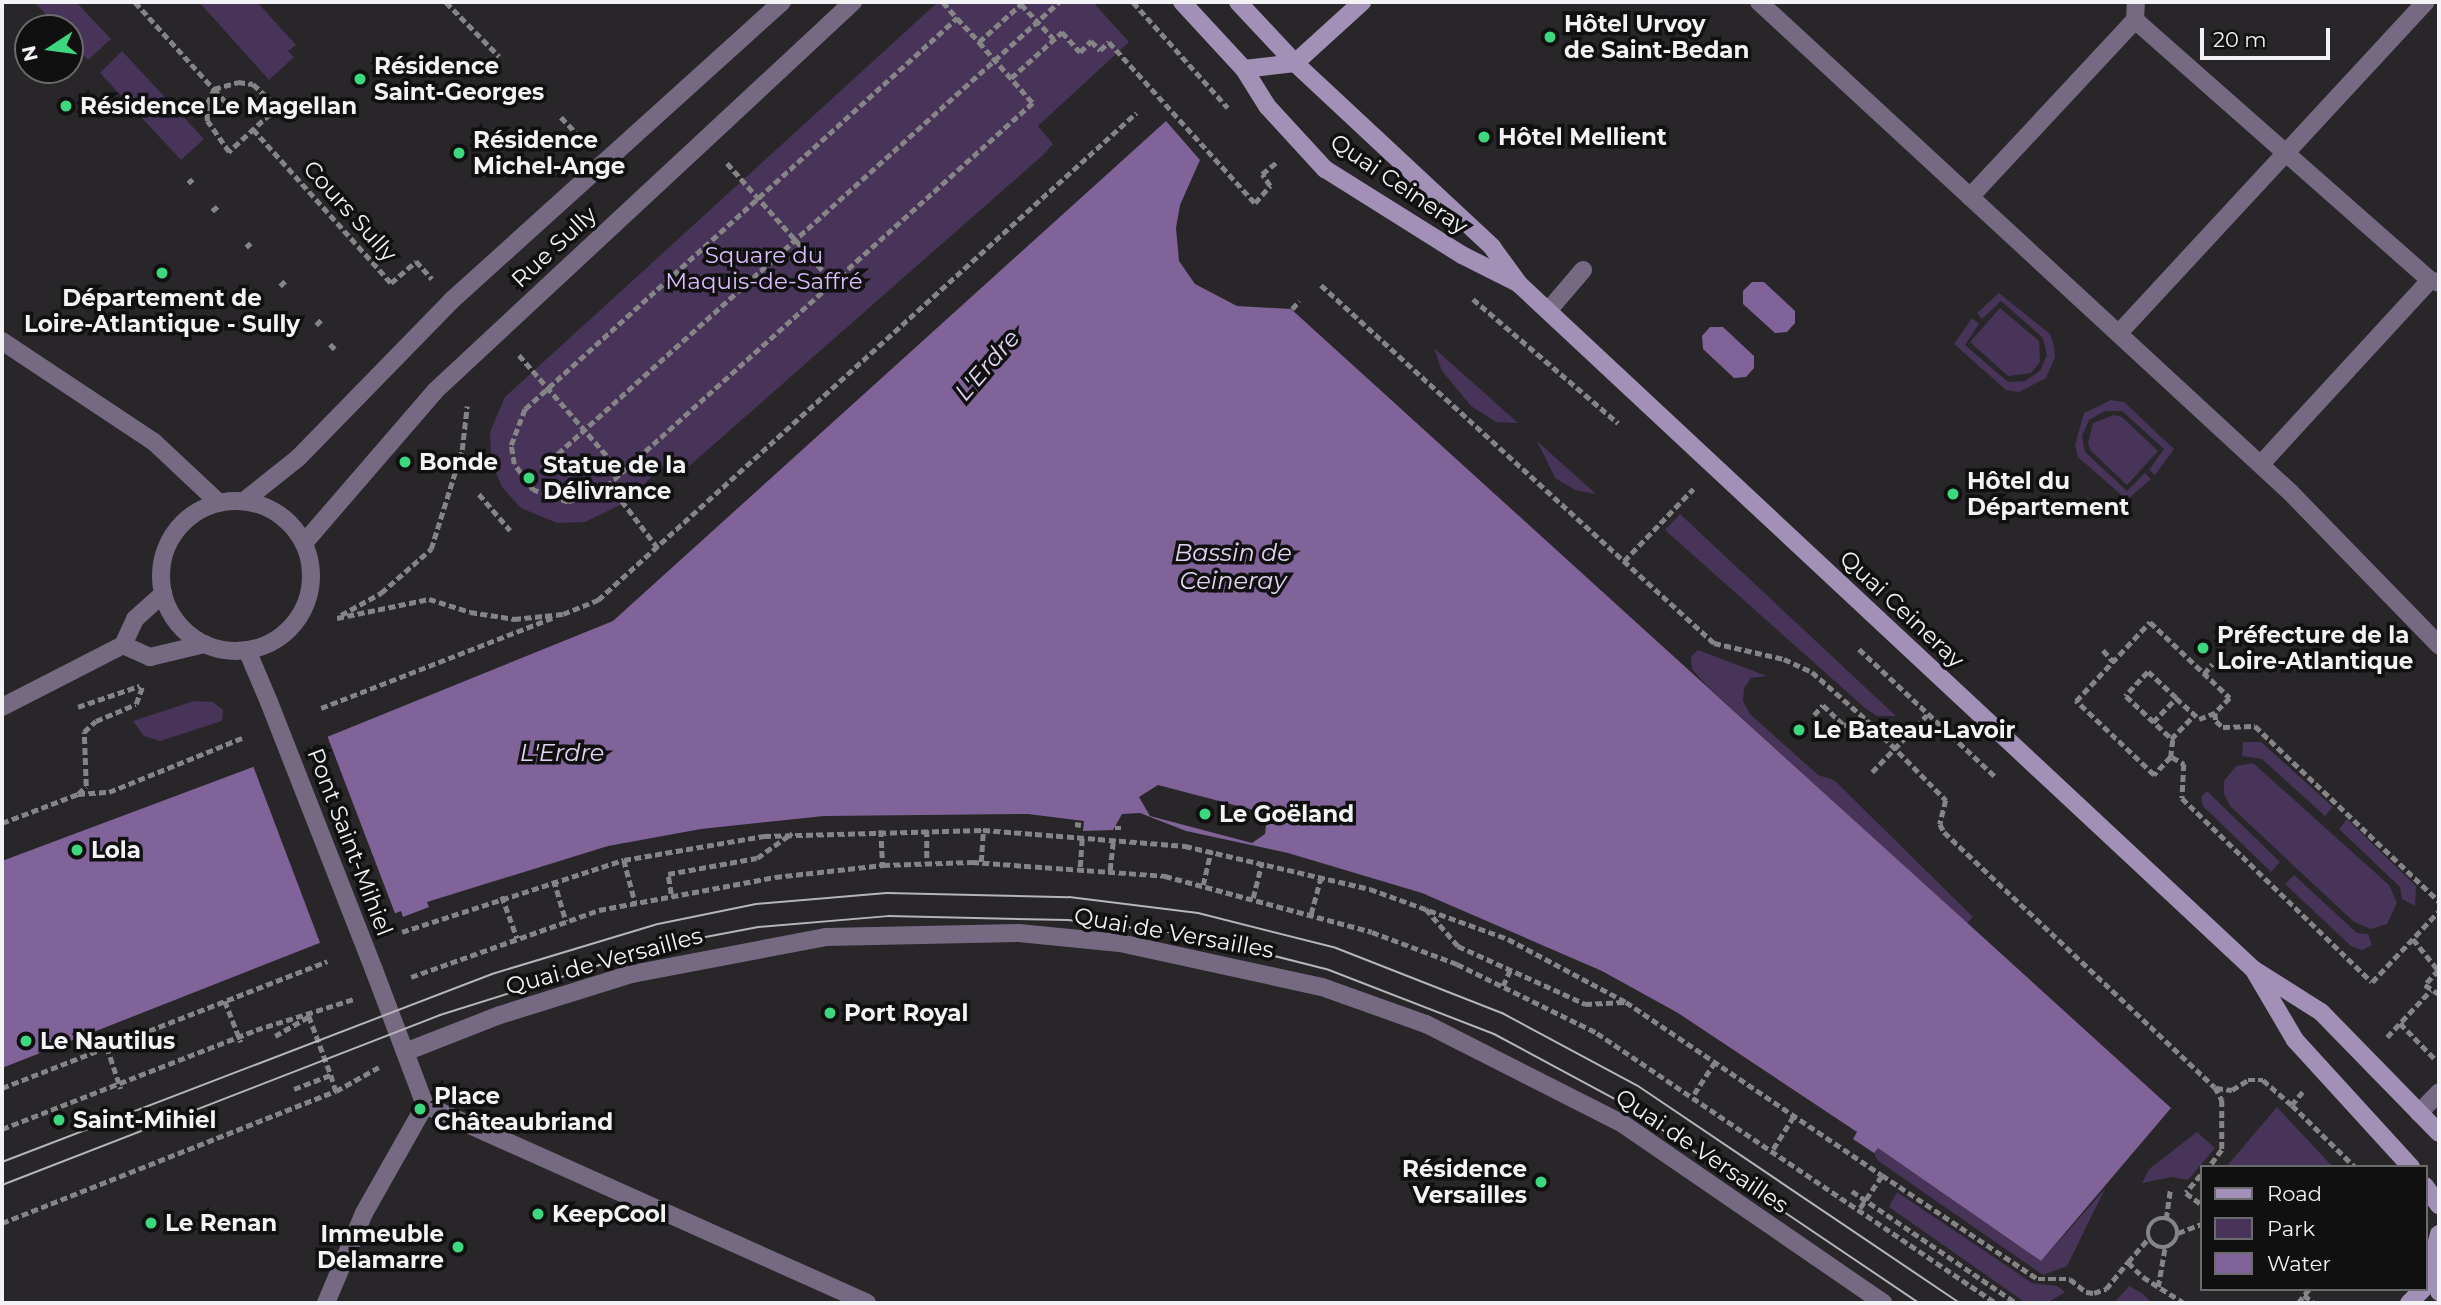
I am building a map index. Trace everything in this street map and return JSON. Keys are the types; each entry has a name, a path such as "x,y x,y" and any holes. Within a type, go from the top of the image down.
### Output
{"main road":[{"name":"Quai Ceineray","path":"1182,2 1244,69 1267,106 1325,169 1462,255 1519,284"},
{"name":"Quai Ceineray","path":"1238,2 1296,63 1492,247 1519,284 2253,969 2321,1012 2439,1133"},
{"path":"1244,69 1296,63 1362,2"},
{"name":"Quai Ceineray","path":"2253,969 2295,1040 2409,1165"},
{"path":"2427,1189 2439,1205"},
{"path":"2430,1286 2433,1240"},
{"path":"2409,1303 2424,1291"}],"street":[{"name":"Rue Sully","path":"244,501 298,457 451,301 782,2"},
{"name":"Rue Sully","path":"304,543 427,400 853,2"},
{"path":"1759,2 2261,464 2439,645"},
{"path":"2119,333 2426,2"},
{"path":"1970,197 2136,11 2286,154 2434,281 2261,464"},
{"path":"1548,311 1583,270"},
{"path":"2,341 154,442 219,503"},
{"path":"244,501 279,514 304,543 311,578 306,604 285,633 247,650 226,651 204,644 177,624 163,594 162,561 173,534 193,514 219,503 244,501"},
{"path":"2,707 124,645 135,619 163,594"},
{"path":"124,645 150,657 204,644"},
{"name":"Pont Saint-Mihiel","path":"247,650 425,1105"},
{"name":"Quai de Versailles","path":"405,1052 500,1015 632,974 814,939 931,931 1019,933 1120,943 1322,987 1426,1024 1623,1124 1883,1303"},
{"path":"2419,1113 2439,1092"},
{"path":"326,1303 364,1213 425,1105 867,1303"}],"path":[{"path":"135,2 230,107"},
{"path":"446,2 499,56"},
{"path":"943,2 1033,103 594,496 568,502 538,494 520,476 511,445 515,426 547,388 957,18"},
{"path":"542,468 1059,2"},
{"path":"1133,2 1234,114"},
{"path":"979,42 1021,4 1054,39"},
{"path":"1011,78 1062,32 1080,52 1091,41 1100,50 1109,42 1255,203 1270,186 1262,174 1277,162"},
{"path":"249,83 278,107 229,152 207,121 207,104 214,89 249,83"},
{"path":"321,708 598,600 1136,113"},
{"name":"Cours Sully","path":"253,129 391,283 416,261 451,301"},
{"path":"706,139 833,282"},
{"path":"1269,153 1286,172"},
{"path":"212,211 218,206"},
{"path":"246,247 251,243"},
{"path":"280,286 285,281"},
{"path":"1321,285 1714,643 1784,659 1812,672 1896,748 1946,800 1940,824 1944,832 2216,1087 2222,1100 2222,1150 2211,1165"},
{"path":"1463,292 1620,426"},
{"path":"1292,309 1299,301"},
{"path":"316,325 321,320"},
{"path":"499,332 622,473"},
{"path":"330,344 335,349"},
{"path":"468,395 462,450 431,549 380,593 337,618 429,599 502,619 563,614"},
{"path":"1683,480 1703,499"},
{"path":"609,484 658,548"},
{"path":"1624,561 1693,489"},
{"path":"480,494 510,530"},
{"path":"2171,739 2126,696 2148,672 2194,715 2205,718 2215,713 2230,698 2150,622 2076,701 2154,775 2171,757 2171,739 2194,715"},
{"path":"1849,639 1927,715 2008,787"},
{"path":"2103,650 2113,661"},
{"path":"2204,674 2212,664"},
{"path":"78,794 86,786 88,773 84,732 96,721 136,704 143,685"},
{"path":"1872,772 1952,689"},
{"path":"2153,722 2176,698"},
{"path":"1814,715 1822,705 1844,725 1869,722"},
{"path":"2215,713 2216,721 2223,727 2255,726 2439,901"},
{"path":"2,823 78,794 109,792 242,738"},
{"path":"2171,757 2184,764 2182,799 2372,982 2439,911"},
{"path":"881,830 883,865"},
{"path":"927,830 928,863"},
{"path":"981,862 983,830"},
{"path":"401,932 502,896 624,860 793,833 983,830 1113,839 1210,851 1321,877 1426,907 1508,939 1626,1002 2038,1279 2070,1279 2086,1292 2094,1293 2106,1289 2149,1238 2152,1222 2166,1219"},
{"path":"671,894 668,874 757,858 793,833"},
{"path":"1080,867 1083,837"},
{"path":"1110,870 1113,839"},
{"path":"1203,885 1210,851"},
{"path":"624,860 635,902"},
{"path":"1253,898 1262,863"},
{"path":"1311,914 1321,877"},
{"path":"554,880 566,921"},
{"path":"502,896 517,938"},
{"path":"1426,907 1450,940 1510,970 1585,1004 1626,1002"},
{"path":"2413,939 2439,970 2425,985 2439,994"},
{"path":"2,1088 327,961"},
{"path":"1503,986 1510,970"},
{"path":"2,1129 380,988"},
{"path":"2351,1042 2386,1039 2431,990"},
{"path":"225,1001 240,1040"},
{"path":"275,1036 309,1016"},
{"path":"309,1016 336,1091"},
{"path":"2400,1023 2439,1063"},
{"path":"107,1047 120,1087"},
{"path":"2,1223 336,1091 405,1052"},
{"path":"1694,1094 1716,1062"},
{"path":"295,1089 331,1075"},
{"path":"2216,1087 2232,1090 2248,1080 2263,1080 2292,1105"},
{"path":"1773,1149 1795,1114"},
{"path":"1860,1208 1882,1175"},
{"path":"2200,1176 2186,1193 2200,1202"},
{"path":"2170,1190 2166,1219 2178,1233"},
{"path":"1852,1191 2017,1303"},
{"path":"2158,1287 2165,1247 2178,1233 2200,1224"},
{"path":"2149,1238 2165,1247"},
{"path":"2128,1262 2158,1287 2184,1303"},
{"path":"2298,1303 2307,1291"},
{"path":"2304,1295 2314,1303"}],"green space":[{"path":"34,2 76,2 111,39 88,60 84,56 84,14 46,14"},
{"path":"199,2 257,2 296,45 288,51 294,57 269,80"},
{"name":"Square du Maquis-de-Saffré","path":"938,2 1093,2 1129,42 1038,126 1053,144 1043,155 679,475 667,463 622,504 585,522 557,523 521,508 502,487 491,460 490,432 505,397"},
{"path":"122,51 204,139 181,160 100,73"},
{"path":"1999,293 2050,334 2054,346 2055,357 2046,378 2019,392 2006,390 1954,344 1972,318 1979,324 1965,345 2008,382 2025,381 2040,371 2047,355 2043,338 2001,301 1982,319 1977,313"},
{"path":"2000,308 2039,341 2040,362 2031,373 2008,376 1970,342"},
{"path":"1434,348 1518,423 1496,422 1471,406 1442,371"},
{"path":"2111,400 2124,402 2174,449 2155,475 2149,470 2164,449 2122,411 2105,411 2089,420 2082,436 2085,452 2127,491 2145,473 2151,479 2127,500 2078,457 2075,445 2084,413"},
{"path":"2114,415 2122,417 2158,451 2127,485 2090,450 2088,443 2093,423"},
{"path":"1537,441 1596,494 1575,490 1555,478"},
{"path":"1680,514 1896,716 1877,716 1865,708 1665,530"},
{"path":"1698,650 1767,676 1751,678 1744,688 1743,701 1750,714 1818,775 1834,780 1973,917 1967,923 1708,687 1692,669 1691,656"},
{"path":"194,701 213,702 223,710 222,721 160,741 144,736 133,721"},
{"path":"2243,742 2261,742 2333,807 2325,816 2262,759 2242,756"},
{"path":"2253,763 2389,885 2397,903 2387,924 2371,929 2354,922 2230,806 2224,794 2224,781 2236,766"},
{"path":"2207,791 2280,862 2271,872 2203,806 2201,797"},
{"path":"2347,819 2416,886 2415,906 2402,899 2400,887 2339,829"},
{"path":"2294,875 2357,933 2368,934 2372,945 2362,950 2351,946 2285,884"},
{"path":"2277,1107 2331,1165 2228,1165"},
{"path":"2197,1132 2215,1148 2188,1180 2172,1177 2142,1183 2149,1169"},
{"path":"1878,1148 2041,1261 2105,1189 2067,1266 2043,1275 1877,1160 1874,1153"},
{"path":"1897,1192 2032,1283 2057,1286 2065,1292 2047,1303 2026,1303 1889,1207"},
{"path":"2129,1286 2143,1294 2152,1303 2114,1303"}],"water":[{"name":"Bassin de Ceineray","path":"1166,121 1200,160 1180,205 1176,228 1179,261 1195,284 1237,306 1291,309 2171,1108 2041,1261 1878,1148 1874,1153 1853,1139 1857,1132 1678,1013 1602,971 1422,893 1288,853 1186,831 1140,813 1122,814 1113,830 1083,831 1084,821 1028,814 824,816 701,829 608,846 427,902 429,907 403,917 401,911 2,1068 2,861 253,767 613,621","holes":["1158,785 1261,812 1267,817 1265,834 1252,843 1150,816 1139,797"]},
{"path":"1752,282 1764,282 1795,311 1795,323 1787,332 1775,333 1743,304 1743,291"},
{"path":"1710,327 1723,327 1754,356 1754,368 1746,377 1734,378 1703,349 1702,336"}],"pier":[{"path":"325,730 396,916 322,948 252,763"}],"tram line":[{"path":"2,1162 492,974 658,924 756,904 887,893 1069,897 1198,913 1336,948 1502,1013 1638,1086 1960,1303"},
{"path":"2,1185 440,1015 663,945 758,927 888,916 1068,920 1192,935 1329,970 1494,1034 1624,1104 1919,1303"}],"place":[{"name":"Hôtel Urvoy de Saint-Bedan","path":"1550,37"},
{"name":"Résidence Saint-Georges","path":"360,79"},
{"name":"Résidence Le Magellan","path":"66,106"},
{"name":"Hôtel Mellient","path":"1484,137"},
{"name":"Résidence Michel-Ange","path":"459,153"},
{"name":"Département de Loire-Atlantique - Sully","path":"162,273"},
{"name":"Bonde","path":"405,462"},
{"name":"Statue de la Délivrance","path":"529,478"},
{"name":"Hôtel du Département","path":"1953,494"},
{"name":"Préfecture de la Loire-Atlantique","path":"2203,648"},
{"name":"Le Bateau-Lavoir","path":"1799,730"},
{"name":"Le Goëland","path":"1205,814"},
{"name":"Lola","path":"77,850"},
{"name":"Port Royal","path":"830,1013"},
{"name":"Le Nautilus","path":"26,1041"},
{"name":"Place Châteaubriand","path":"420,1109"},
{"name":"Saint-Mihiel","path":"59,1120"},
{"name":"Résidence Versailles","path":"1541,1182"},
{"name":"KeepCool","path":"538,1214"},
{"name":"Le Renan","path":"151,1223"},
{"name":"Immeuble Delamarre","path":"458,1247"}],"water label":[{"name":"L'Erdre","path":"987,365"},
{"name":"L'Erdre","path":"562,753"}]}
